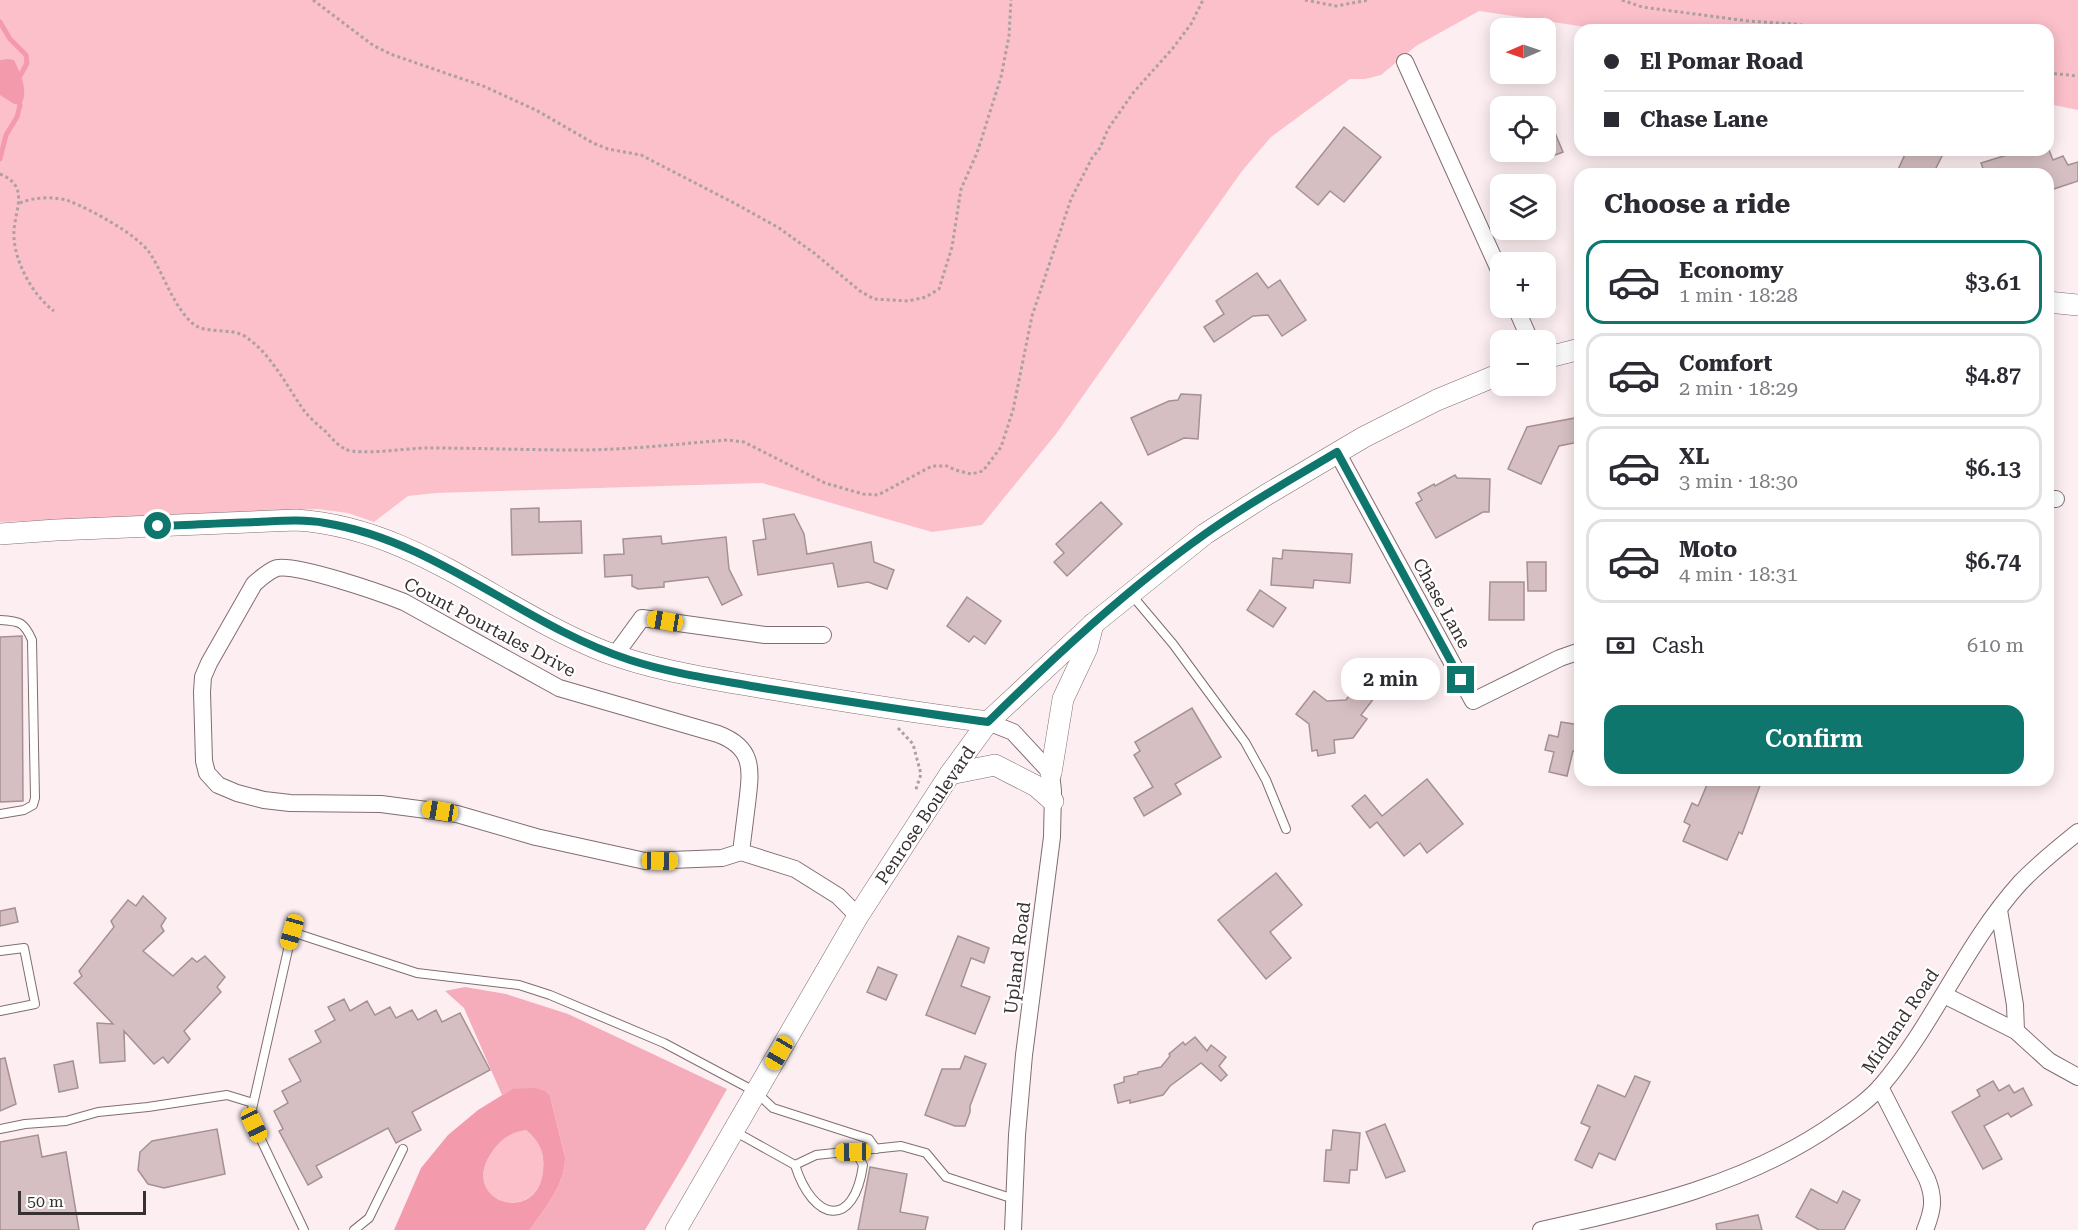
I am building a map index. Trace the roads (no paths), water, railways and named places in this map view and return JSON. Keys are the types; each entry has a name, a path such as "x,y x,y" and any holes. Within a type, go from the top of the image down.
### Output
{"street":[{"path":"1405,62 1491,252"},
{"path":"2054,303 2078,305"},
{"path":"1556,355 1574,351"},
{"name":"Penrose Boulevard","path":"676,1230 858,916 950,774 988,722 1093,624 1205,534 1337,452 1437,400 1490,378"},
{"name":"Chase Lane","path":"1337,452 1473,701 1574,654"},
{"path":"0,534 296,520 324,522 350,528 441,564 574,638 615,655 669,670 714,679 882,708 988,722 1013,732 1051,773"},
{"name":"Count Pourtales Drive","path":"741,852 751,774 748,760 740,746 718,734 559,688 404,602 379,592 294,568 278,568 265,574 254,584 203,677 203,749 207,773 218,785 237,793 264,800 290,803 381,804 457,814 536,837 645,861 722,858 741,852 795,868 838,896 858,916"},
{"path":"615,655 642,618 765,636 823,634"},
{"path":"1051,773 1063,699 1087,648 1093,624"},
{"path":"950,774 995,765 1036,786 1053,801"},
{"name":"Upland Road","path":"1013,1230 1024,1055 1052,837 1051,773"},
{"name":"Midland Road","path":"1541,1230 1618,1213 1750,1171 1809,1141 1858,1107 1880,1087 1944,996 1960,967 1999,910 2020,883 2078,832"},
{"path":"1999,910 2015,1005 2016,1031"},
{"path":"1944,996 2016,1031 2049,1061 2078,1077"},
{"path":"1880,1087 1933,1195 1931,1214 1925,1230"}],"lane":[{"path":"1130,593 1173,644 1245,742 1266,780 1286,829"},
{"path":"0,620 15,620 26,626 32,640 35,798 33,806 0,814"},
{"path":"304,1230 254,1125 253,1103 292,932 417,973 519,985 550,995 664,1043 756,1092 773,1108 869,1139 876,1149"},
{"path":"0,951 24,948 35,1004 0,1011"},
{"path":"0,1129 25,1124 66,1121 98,1112 227,1095 253,1103"},
{"path":"734,1131 795,1164 803,1188 813,1202 822,1210 832,1213 849,1207 856,1193 863,1165 856,1152"},
{"path":"795,1164 816,1155 901,1146 926,1153 946,1177 1014,1199"},
{"path":"354,1230 369,1218 403,1149"}],"waterway":[{"path":"0,22 10,39 26,55 27,63 20,76"},
{"path":"0,159 6,135 17,117 20,105"}]}
